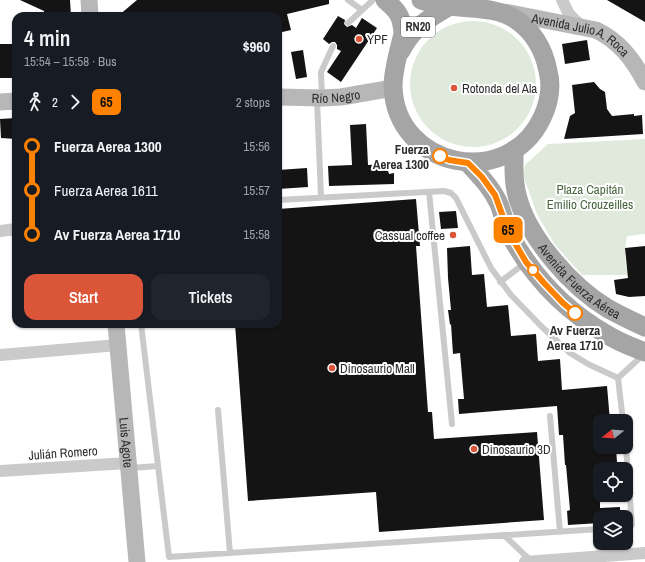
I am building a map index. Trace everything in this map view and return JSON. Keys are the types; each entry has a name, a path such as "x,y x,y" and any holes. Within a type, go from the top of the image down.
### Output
{"main road":[{"path":"89,0 90,12"},
{"name":"Avenida Julio A. Roca","path":"385,0 399,14 402,27 403,34 394,73 393,88 397,107 404,125 416,140 432,152 449,160 468,163 492,160 514,150 528,140 546,110 549,94 549,76 546,60 539,44 528,30 515,19 500,11"},
{"name":"Avenida Julio A. Roca","path":"421,0 500,11 596,30 608,36 617,43 636,65 645,81"},
{"name":"Avenida Julio A. Roca","path":"397,59 406,41 420,25 454,4"},
{"name":"Río Negro","path":"282,97 341,97 393,88"},
{"path":"0,102 12,101"},
{"name":"Avenida Fuerza Aérea","path":"514,150 514,170 518,201 532,232 563,271 582,290 606,308 645,327"},
{"name":"Avenida Fuerza Aérea","path":"468,163 495,195 509,233 526,262 548,288 575,313 607,335 645,353"},
{"name":"Luis Agote","path":"116,328 137,562"}],"street":[{"path":"544,19 554,12 561,0"},
{"path":"561,0 569,14 583,27"},
{"path":"0,231 12,230"},
{"path":"0,355 118,346"},
{"name":"Julián Romero","path":"0,471 128,465"},
{"path":"525,562 604,556 623,558 645,553"}],"lane":[{"path":"348,0 362,10"},
{"path":"348,22 372,0"},
{"path":"321,197 321,72 333,46"},
{"path":"282,200 444,191 451,193 456,198 491,268 500,282 541,326 570,353 588,364 618,378"},
{"path":"429,192 452,424"},
{"path":"500,282 526,262"},
{"path":"141,328 169,557 593,530"},
{"path":"618,378 645,353"},
{"path":"618,378 622,414"},
{"path":"218,410 230,553"},
{"path":"550,416 560,532"},
{"path":"627,454 631,510"},
{"path":"128,465 158,466"},
{"path":"504,535 532,562"},
{"path":"604,556 608,550"}],"green space":[{"path":"479,21 491,23 503,28 518,39 529,54 534,66 536,84 534,102 529,114 518,129 503,140 491,145 467,147 455,145 443,140 428,129 417,114 412,102 410,78 412,66 417,54 428,39 443,28 455,23"},
{"name":"Plaza Capitán Emilio Crouzeilles","path":"645,139 645,234 627,236 625,261 630,275 582,275 555,245 537,214 523,175 525,165 548,144"}],"building":[{"path":"20,0 70,0 71,12 44,11"},
{"path":"137,0 329,0 329,4 287,14 291,30 282,32 282,12 123,12"},
{"path":"607,0 645,0 645,22"},
{"name":"YPF","path":"338,16 345,20 344,24 347,27 352,25 356,28 362,18 377,28 341,82 327,72 341,51 337,49 335,42 329,44 323,39"},
{"path":"587,40 590,60 565,64 562,44"},
{"path":"0,44 12,44 12,78 0,78"},
{"path":"303,50 307,77 296,79 291,52"},
{"path":"594,82 605,92 607,109 612,116 634,114 634,116 642,115 643,134 564,139 570,116 575,113 572,85"},
{"path":"12,118 12,139 1,138 0,119"},
{"path":"366,124 368,165 386,164 389,174 394,173 394,184 329,186 328,166 352,165 350,125"},
{"path":"307,168 308,187 282,189 282,170"},
{"name":"Dinosaurio Mall","path":"416,199 420,246 416,246 428,412 432,412 434,439 537,432 544,520 379,532 376,492 248,501 235,328 282,328 282,209"},
{"path":"456,211 458,228 441,229 439,212"},
{"path":"470,246 472,275 484,274 487,307 508,305 511,336 536,334 538,361 560,359 562,390 607,386 609,414 593,414 593,454 616,454 617,462 593,462 593,502 600,502 600,508 620,507 620,510 593,510 593,523 568,525 567,511 570,510 566,465 563,435 559,435 557,406 459,414 458,399 464,399 460,353 453,354 451,324 450,325 448,310 451,310 447,248"},
{"path":"645,246 645,296 629,297 616,294 614,280 628,278 625,248"}],"bus line":[{"name":"65","path":"440,156 449,160 468,163 482,177 495,195 509,233 526,262 563,303 575,313"}],"place":[{"name":"YPF","path":"359,39"},
{"name":"Rotonda del Ala","path":"454,88"},
{"name":"Fuerza Aerea 1300","path":"440,156"},
{"name":"Cassual coffee","path":"453,235"},
{"name":"Av Fuerza Aerea 1710","path":"575,313"},
{"name":"Dinosaurio Mall","path":"332,368"},
{"name":"Dinosaurio 3D","path":"474,449"}]}
